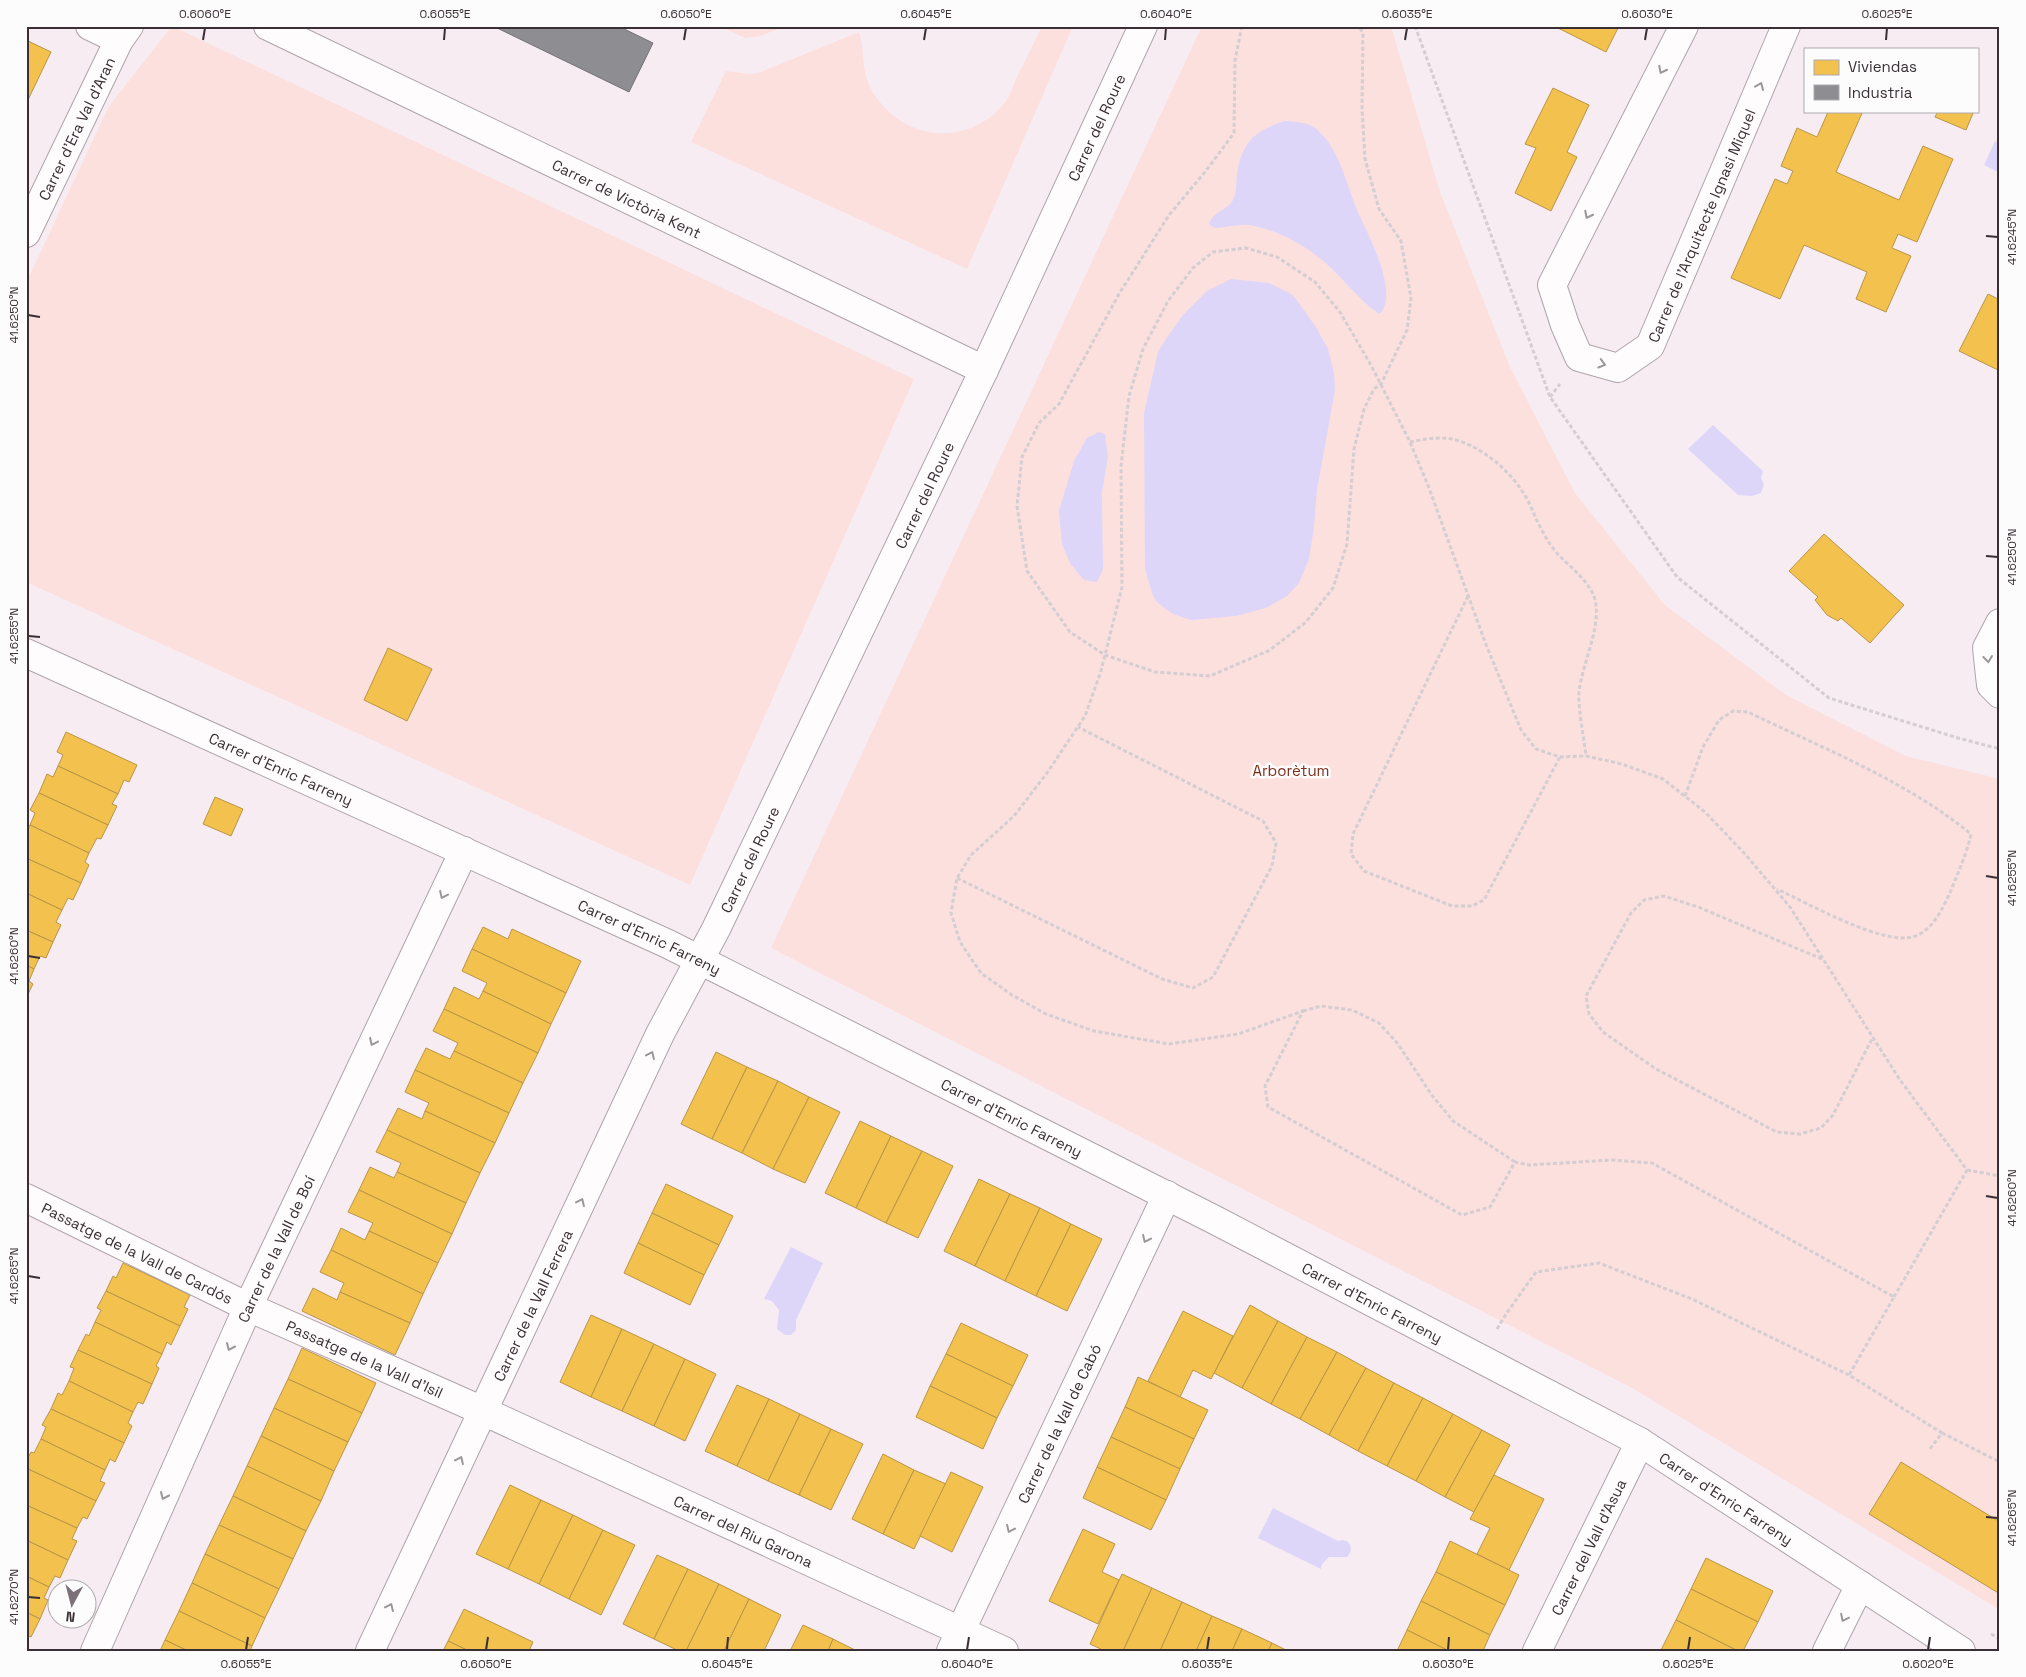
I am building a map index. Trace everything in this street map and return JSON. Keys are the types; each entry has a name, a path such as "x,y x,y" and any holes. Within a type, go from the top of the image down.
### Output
{"street":[{"path":"90,26 124,33"},
{"name":"Carrer de Victòria Kent","path":"268,26 984,370"},
{"name":"Carrer del Roure","path":"699,961 719,923 984,370 1143,26"},
{"name":"Carrer de l'Arquitecte Ignasi Miquel","path":"1684,26 1552,285 1565,325 1580,357 1618,368 1650,346 1786,26"},
{"name":"Carrer d'Era Val d'Aran","path":"26,233 124,33"},
{"path":"2000,623 1987,648 1992,685 2000,694"},
{"name":"Carrer d'Enric Farreny","path":"28,657 668,944 1167,1195 1640,1442 1961,1651"},
{"name":"Carrer de la Vall de Boí","path":"95,1651 248,1306 464,851"},
{"name":"Carrer de la Vall Ferrera","path":"370,1651 664,1027 699,961"},
{"name":"Carrer de la Vall de Cabó","path":"956,1641 1167,1195"},
{"name":"Passatge de la Vall de Cardós","path":"26,1198 248,1306"},
{"name":"Passatge de la Vall d'Isil","path":"248,1306 482,1411"},
{"name":"Carrer del Riu Garona","path":"482,1411 956,1641 1004,1651"},
{"name":"Carrer del Vall d'Asua","path":"1537,1651 1640,1442"},
{"path":"1827,1651 1860,1585"}],"path":[{"path":"1242,26 1235,60 1234,133 1205,172 1169,215 1123,287 1059,404 1039,423 1022,457 1017,506 1027,571 1070,632 1105,655 1155,672 1210,676 1270,650 1306,622 1333,588 1347,544 1354,449 1364,409 1374,389 1381,384 1407,330 1411,298 1401,241 1379,209 1365,159 1362,108 1362,34 1359,26"},
{"path":"1415,26 1550,397 1676,577 1829,698 2000,749"},
{"path":"1894,1297 1652,1163 1612,1160 1529,1165 1515,1162 1453,1121 1431,1094 1398,1044 1379,1023 1352,1010 1322,1006 1238,1034 1169,1044 1094,1031 1046,1014 1012,995 981,973 960,942 951,913 957,878 971,855 1014,816 1047,773 1085,716 1105,655 1122,587 1121,466 1129,396 1143,349 1168,301 1193,268 1213,252 1246,248 1277,257 1315,282 1340,312 1381,384 1410,442 1521,730 1536,748 1560,757 1586,756 1622,764 1663,780 1705,812 1745,854 1790,907 1900,1080 1967,1170 2000,1176"},
{"path":"1410,442 1442,438 1467,445 1489,455 1505,470 1528,501 1538,525 1556,552 1588,586 1597,605 1593,633 1579,693 1586,756"},
{"path":"1468,595 1353,834 1351,854 1364,871 1452,906 1472,906 1484,900 1560,757"},
{"path":"1685,796 1703,747 1719,720 1733,711 1748,712 1891,781 1954,820 1971,834 1967,850 1947,899 1934,923 1914,937 1897,939 1874,934 1774,887"},
{"path":"957,878 1162,979 1192,988 1213,977 1272,866 1276,844 1263,821 1078,727"},
{"path":"1824,959 1698,907 1664,896 1644,900 1631,913 1586,996 1589,1014 1603,1032 1656,1069 1776,1132 1800,1134 1821,1128 1833,1115 1873,1037"},
{"path":"1303,1011 1266,1086 1268,1107 1462,1215 1490,1207 1515,1162"},
{"path":"1849,1375 1967,1170"},
{"path":"1495,1334 1506,1314 1536,1272 1600,1263 1692,1299 1849,1375 1942,1433 2000,1462"},
{"path":"1930,1449 1942,1433"}],"green space":[{"path":"172,26 914,379 690,885 26,582 26,283 109,106"},
{"path":"719,26 786,26 760,36 745,38"},
{"path":"1042,26 1073,26 967,269 691,142 726,71 758,73 859,32 865,73 870,87 882,105 897,118 914,127 932,132 951,133 970,128 987,119 1005,103"},
{"name":"Arborètum","path":"1202,26 1391,26 1440,192 1510,367 1575,493 1665,605 1786,695 1906,756 2000,779 2000,1610 1632,1388 771,948"}],"shaded area":[{"path":"1285,121 1304,123 1315,128 1330,144 1336,155 1380,262 1386,292 1385,304 1380,314 1364,302 1329,266 1297,243 1273,232 1249,225 1214,228 1209,224 1214,216 1233,200 1239,163 1252,138 1266,128"},
{"path":"1995,141 2000,143 2000,173 1984,165"},
{"path":"1231,279 1269,283 1291,294 1296,299 1316,327 1328,349 1334,373 1335,390 1317,490 1309,559 1299,583 1287,596 1266,608 1236,616 1191,620 1173,614 1158,603 1153,596 1145,569 1144,413 1158,352 1168,336 1183,315 1207,291"},
{"path":"1713,425 1763,471 1761,478 1764,484 1761,493 1752,496 1738,495 1688,449"},
{"path":"1099,432 1105,434 1108,457 1102,492 1103,569 1097,582 1084,580 1070,563 1062,544 1059,511 1074,461 1087,438"},
{"path":"791,1247 823,1263 796,1320 796,1330 791,1335 785,1335 777,1329 779,1310 772,1301 764,1299"},
{"path":"1273,1508 1338,1541 1348,1542 1351,1548 1350,1553 1347,1557 1329,1557 1322,1564 1321,1569 1258,1538"}],"building: Viviendas":[{"path":"1554,26 1619,26 1606,52"},
{"path":"26,40 51,52 26,104"},
{"path":"1553,88 1589,105 1567,152 1577,157 1551,211 1515,193 1536,148 1525,144"},
{"path":"1828,112 1863,112 1836,172 1899,200 1923,146 1953,159 1917,242 1898,234 1892,248 1911,256 1886,312 1856,299 1867,272 1804,245 1780,299 1731,278 1775,179 1787,184 1793,171 1781,166 1797,128 1817,137"},
{"path":"1938,112 1974,112 1966,130 1935,117"},
{"path":"1988,294 2000,300 2000,367 1998,370 1959,351"},
{"path":"1824,534 1904,605 1870,643 1841,618 1838,621 1827,615 1815,600 1818,597 1789,571"},
{"path":"388,648 432,669 407,721 364,700"},
{"path":"66,732 137,765 129,782 124,780 118,794 58,766 63,755 57,752"},
{"path":"58,766 118,794 112,804 117,806 108,825 39,793 47,774 53,777"},
{"path":"39,793 108,825 101,839 97,838 89,853 30,825 35,813 30,810"},
{"path":"215,797 243,809 231,836 203,824"},
{"path":"30,825 89,853 85,862 89,865 81,883 26,858 26,832"},
{"path":"26,858 81,883 73,900 68,898 62,910 26,893"},
{"path":"26,893 62,910 56,922 61,925 53,942 26,930"},
{"path":"483,927 508,939 512,929 581,961 566,993 472,949"},
{"path":"26,930 53,942 46,958 40,956 34,969 26,965"},
{"path":"472,949 566,993 551,1024 483,991 487,983 462,971"},
{"path":"26,965 34,969 29,981 33,984 26,998"},
{"path":"454,987 479,999 483,991 551,1024 538,1053 444,1009"},
{"path":"444,1009 538,1053 523,1083 454,1051 458,1043 433,1031"},
{"path":"426,1048 450,1059 454,1051 523,1083 509,1113 415,1070"},
{"path":"716,1052 747,1067 712,1139 681,1124"},
{"path":"747,1067 778,1081 742,1153 712,1139"},
{"path":"415,1070 509,1113 495,1143 425,1111 429,1103 405,1092"},
{"path":"778,1081 809,1097 773,1169 742,1153"},
{"path":"809,1097 840,1112 805,1183 773,1169"},
{"path":"398,1108 422,1119 425,1111 495,1143 480,1173 387,1130"},
{"path":"860,1121 891,1136 856,1208 825,1193"},
{"path":"387,1130 480,1173 466,1203 397,1172 401,1163 376,1152"},
{"path":"891,1136 922,1151 886,1223 856,1208"},
{"path":"922,1151 953,1166 918,1238 886,1223"},
{"path":"370,1167 394,1178 397,1172 466,1203 452,1234 359,1190"},
{"path":"979,1179 1010,1194 975,1266 944,1251"},
{"path":"666,1184 733,1216 719,1245 652,1213"},
{"path":"359,1190 452,1234 438,1263 369,1231 373,1223 348,1212"},
{"path":"1010,1194 1040,1208 1005,1281 975,1266"},
{"path":"1040,1208 1071,1224 1036,1296 1005,1281"},
{"path":"652,1213 719,1245 704,1275 638,1243"},
{"path":"1071,1224 1102,1239 1067,1311 1036,1296"},
{"path":"341,1228 365,1240 369,1231 438,1263 423,1294 331,1250"},
{"path":"638,1243 704,1275 690,1305 624,1273"},
{"path":"331,1250 423,1294 410,1323 340,1292 344,1283 320,1272"},
{"path":"123,1263 190,1295 184,1307 188,1309 180,1326 106,1291 113,1276 116,1278"},
{"path":"313,1288 337,1300 340,1292 410,1323 395,1355 302,1311"},
{"path":"106,1291 180,1326 171,1345 167,1342 162,1354 95,1322 101,1310 97,1308"},
{"path":"1250,1305 1278,1321 1242,1388 1214,1373"},
{"path":"1183,1311 1233,1336 1211,1379 1193,1370 1180,1397 1148,1381"},
{"path":"591,1315 622,1329 591,1397 560,1382"},
{"path":"1278,1321 1307,1337 1271,1404 1242,1388"},
{"path":"95,1322 162,1354 156,1366 159,1368 152,1384 78,1350 86,1334 89,1336"},
{"path":"961,1323 1028,1355 1013,1386 946,1354"},
{"path":"622,1329 654,1344 622,1411 591,1397"},
{"path":"1307,1337 1337,1352 1300,1419 1271,1404"},
{"path":"654,1344 685,1359 654,1426 622,1411"},
{"path":"302,1348 376,1383 362,1413 288,1379"},
{"path":"78,1350 152,1384 143,1404 138,1402 133,1412 69,1381 74,1368 70,1367"},
{"path":"1337,1352 1366,1368 1329,1435 1300,1419"},
{"path":"946,1354 1013,1386 997,1418 930,1386"},
{"path":"685,1359 716,1374 685,1441 654,1426"},
{"path":"1366,1368 1394,1383 1358,1451 1329,1435"},
{"path":"1138,1377 1208,1410 1194,1439 1125,1407"},
{"path":"288,1379 362,1413 348,1442 274,1408"},
{"path":"69,1381 133,1412 128,1423 132,1426 124,1443 51,1409 58,1393 62,1395"},
{"path":"1394,1383 1423,1398 1387,1466 1358,1451"},
{"path":"737,1385 769,1399 737,1466 705,1451"},
{"path":"930,1386 997,1418 983,1449 916,1417"},
{"path":"1423,1398 1453,1414 1416,1481 1387,1466"},
{"path":"769,1399 800,1414 768,1481 737,1466"},
{"path":"1125,1407 1194,1439 1180,1469 1111,1437"},
{"path":"274,1408 348,1442 334,1471 261,1436"},
{"path":"51,1409 124,1443 115,1462 110,1459 105,1470 41,1439 46,1427 42,1425"},
{"path":"800,1414 831,1429 799,1495 768,1481"},
{"path":"1453,1414 1482,1430 1445,1497 1416,1481"},
{"path":"831,1429 863,1444 831,1510 799,1495"},
{"path":"1482,1430 1510,1445 1474,1512 1445,1497"},
{"path":"261,1436 334,1471 321,1501 247,1466"},
{"path":"1111,1437 1180,1469 1166,1500 1097,1467"},
{"path":"41,1439 105,1470 100,1481 105,1483 96,1501 26,1468 26,1461 31,1452 34,1453"},
{"path":"883,1454 914,1470 883,1534 852,1519"},
{"path":"1901,1462 2000,1522 2000,1594 1869,1514"},
{"path":"247,1466 321,1501 306,1531 233,1496"},
{"path":"1097,1467 1166,1500 1151,1530 1083,1498"},
{"path":"26,1468 96,1501 87,1519 83,1517 77,1528 26,1505"},
{"path":"914,1470 946,1484 914,1549 883,1534"},
{"path":"951,1472 983,1487 952,1552 920,1536"},
{"path":"1494,1475 1544,1499 1509,1570 1477,1554 1490,1528 1470,1519"},
{"path":"510,1485 541,1500 508,1569 476,1554"},
{"path":"233,1496 306,1531 293,1559 219,1525"},
{"path":"541,1500 573,1515 539,1584 508,1569"},
{"path":"26,1505 77,1528 72,1539 77,1541 68,1560 26,1540"},
{"path":"573,1515 603,1530 569,1599 539,1584"},
{"path":"219,1525 293,1559 279,1589 205,1554"},
{"path":"1083,1529 1115,1544 1102,1572 1119,1580 1098,1624 1049,1601"},
{"path":"603,1530 635,1545 601,1615 569,1599"},
{"path":"26,1540 68,1560 60,1578 55,1576 53,1580 48,1580 48,1587 26,1576"},
{"path":"1450,1541 1519,1575 1505,1605 1436,1572"},
{"path":"205,1554 279,1589 265,1618 192,1583"},
{"path":"657,1555 688,1569 654,1639 623,1624"},
{"path":"1706,1558 1773,1591 1758,1622 1691,1589"},
{"path":"688,1569 719,1584 686,1651 679,1651 654,1639"},
{"path":"1436,1572 1505,1605 1490,1635 1421,1601"},
{"path":"1122,1574 1152,1588 1123,1651 1105,1651 1090,1644"},
{"path":"26,1576 48,1587 44,1598 48,1600 40,1619 26,1612"},
{"path":"192,1583 265,1618 252,1646 179,1611"},
{"path":"719,1584 749,1599 724,1651 686,1651"},
{"path":"1152,1588 1182,1602 1160,1651 1123,1651"},
{"path":"1691,1589 1758,1622 1743,1651 1738,1651 1676,1620"},
{"path":"749,1599 781,1615 764,1651 724,1651"},
{"path":"1421,1601 1490,1635 1483,1651 1449,1651 1407,1630"},
{"path":"1182,1602 1212,1616 1196,1651 1160,1651"},
{"path":"464,1609 533,1642 529,1651 469,1651 448,1641"},
{"path":"179,1611 252,1646 250,1651 188,1651 165,1640"},
{"path":"26,1612 40,1619 31,1637 26,1635"},
{"path":"1212,1616 1242,1629 1232,1651 1196,1651"},
{"path":"1676,1620 1738,1651 1663,1651 1661,1650"},
{"path":"803,1625 833,1639 828,1651 790,1651"},
{"path":"1242,1629 1272,1643 1268,1651 1232,1651"},
{"path":"1407,1630 1449,1651 1397,1651"},
{"path":"833,1639 857,1651 828,1651"},
{"path":"165,1640 188,1651 160,1651"},
{"path":"448,1641 469,1651 443,1651"},
{"path":"1272,1643 1288,1651 1268,1651"}],"building: Industria":[{"path":"493,26 618,26 653,43 629,92"}]}
